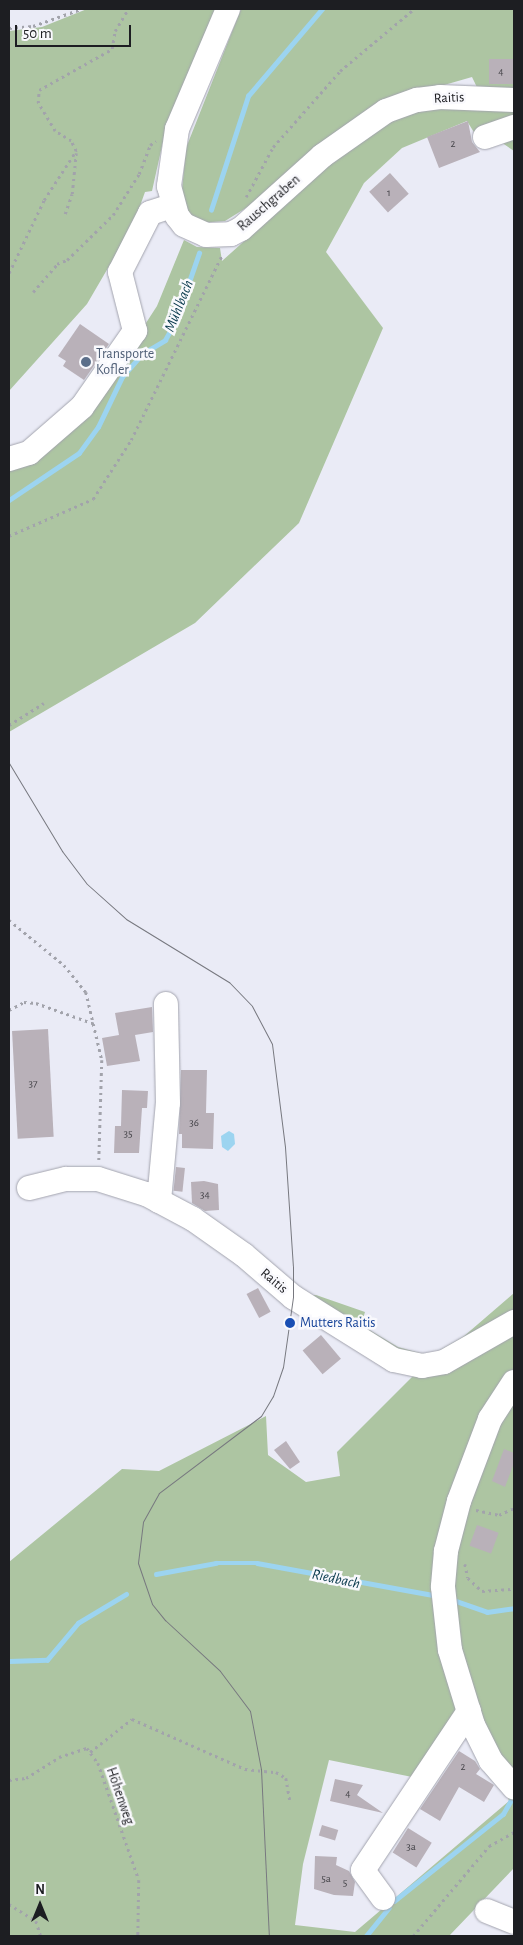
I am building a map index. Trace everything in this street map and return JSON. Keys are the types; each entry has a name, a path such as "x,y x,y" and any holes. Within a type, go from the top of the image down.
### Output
{"street":[{"name":"Rauschgraben","path":"228,9 177,129 169,186 172,206 184,225 206,235 232,234 330,150 386,111"},
{"name":"Raitis","path":"386,111 417,100 440,97 514,100"},
{"path":"485,137 514,127"},
{"path":"9,458 29,453 82,407 135,331 120,272 150,213 172,206"},
{"path":"158,1201 168,1103 166,1004"},
{"name":"Raitis","path":"29,1188 66,1179 98,1179 158,1201 193,1219 244,1255 293,1297 394,1360 422,1366 444,1362 514,1322"},
{"path":"508,1390 484,1433 459,1501 446,1551 443,1598 450,1650 469,1712 486,1754 514,1788"},
{"path":"383,1898 363,1870 469,1712"},
{"path":"487,1911 514,1922"}],"path":[{"path":"9,28 33,26 81,9"},
{"path":"65,214 72,194 76,151 71,141 55,130 38,103 39,90 112,49 115,31 128,9"},
{"path":"246,198 273,147 340,70 414,9"},
{"path":"33,292 57,264 67,260 113,215 139,174 150,145 177,129"},
{"path":"9,273 44,200 62,177 76,151"},
{"path":"9,536 93,499 131,440 232,234"},
{"path":"9,725 44,704"},
{"path":"9,920 75,976 86,992 95,1024 103,1079 98,1179"},
{"path":"9,1010 24,1002 36,1002 95,1024"},
{"path":"459,1501 493,1515 514,1508"},
{"path":"464,1560 468,1578 482,1591 514,1589"},
{"path":"9,1780 26,1778 58,1758 87,1748 90,1752 132,1719 245,1769 276,1772 286,1778 290,1800"},
{"name":"Höhenweg","path":"90,1752 98,1763 139,1880 138,1936"},
{"path":"412,1936 489,1846 514,1832"},
{"path":"9,1904 36,1921 41,1936"}],"green space":[{"path":"87,9 215,9 166,128 152,191 145,192 126,245 122,244 87,304 9,391 9,31 42,27"},
{"path":"241,9 514,9 514,151 498,140 475,134 467,121 402,148 364,183 326,252 383,328 299,523 195,623 9,732 9,468 109,380 157,306 184,240 197,247 220,248 222,261 363,135 414,110 487,108 472,77 378,104 254,203 225,221 199,223 186,211 182,190 186,148"},
{"path":"514,1293 514,1868 449,1936 9,1936 9,1562 122,1469 159,1471 266,1416 268,1455 306,1482 340,1476 337,1452 413,1376 302,1296 316,1295 365,1312 361,1325 398,1347 430,1356 463,1337","holes":["471,1692 509,1801 355,1932 295,1925 303,1864 329,1760 417,1778"]}],"water":[{"path":"229,1131 234,1134 235,1144 228,1151 222,1147 221,1136"}],"building":[{"path":"489,59 514,59 514,84 489,84"},
{"path":"468,121 472,142 480,152 439,168 427,137"},
{"path":"390,173 409,194 388,213 369,192"},
{"path":"80,324 109,344 84,380 63,366 66,361 58,356"},
{"path":"152,1007 153,1032 135,1035 140,1061 107,1066 102,1038 119,1035 115,1013"},
{"path":"48,1029 54,1137 18,1139 12,1031"},
{"path":"181,1070 207,1070 206,1113 214,1113 213,1149 182,1148 182,1134 179,1134"},
{"path":"122,1090 148,1091 147,1108 142,1108 139,1153 114,1153 115,1126 121,1126"},
{"path":"176,1167 185,1168 182,1192 173,1191"},
{"path":"204,1181 218,1184 219,1210 205,1211 192,1203 191,1182"},
{"path":"258,1288 271,1312 259,1318 247,1294"},
{"path":"321,1335 341,1359 323,1374 303,1350"},
{"path":"286,1441 300,1462 290,1469 274,1450"},
{"path":"504,1449 514,1453 514,1463 505,1487 492,1481"},
{"path":"477,1525 499,1533 491,1554 469,1546"},
{"path":"459,1751 475,1761 480,1769 476,1774 494,1785 484,1802 459,1787 440,1821 420,1809"},
{"path":"335,1779 363,1785 357,1795 383,1813 330,1801"},
{"path":"322,1825 338,1830 335,1840 319,1836"},
{"path":"408,1828 432,1843 416,1867 393,1853"},
{"path":"315,1856 337,1857 336,1865 349,1871 355,1882 353,1896 334,1895 314,1889"}],"waterway":[{"name":"Mühlbach","path":"211,210 248,96 322,9"},
{"name":"Mühlbach","path":"9,500 79,453 98,427 122,377 142,354 165,340 175,322 199,253"},
{"name":"Riedbach","path":"156,1574 216,1563 257,1563 438,1596"},
{"name":"Riedbach","path":"9,1661 47,1660 78,1623 126,1594"},
{"name":"Riedbach","path":"453,1600 487,1612 514,1608"},
{"name":"Riedbach","path":"394,1901 503,1814 510,1802"},
{"name":"Riedbach","path":"366,1936 389,1908"}],"tram line":[{"path":"9,763 62,851 87,884 126,919 229,982 252,1006 272,1044 285,1147 293,1266 293,1297 283,1367 273,1396 261,1416 159,1493 143,1522 138,1563 152,1604 165,1620 220,1671 250,1711 261,1769 269,1936"}],"place":[{"name":"Transporte Kofler","path":"86,362"},
{"name":"Mutters Raitis","path":"290,1323"}]}
